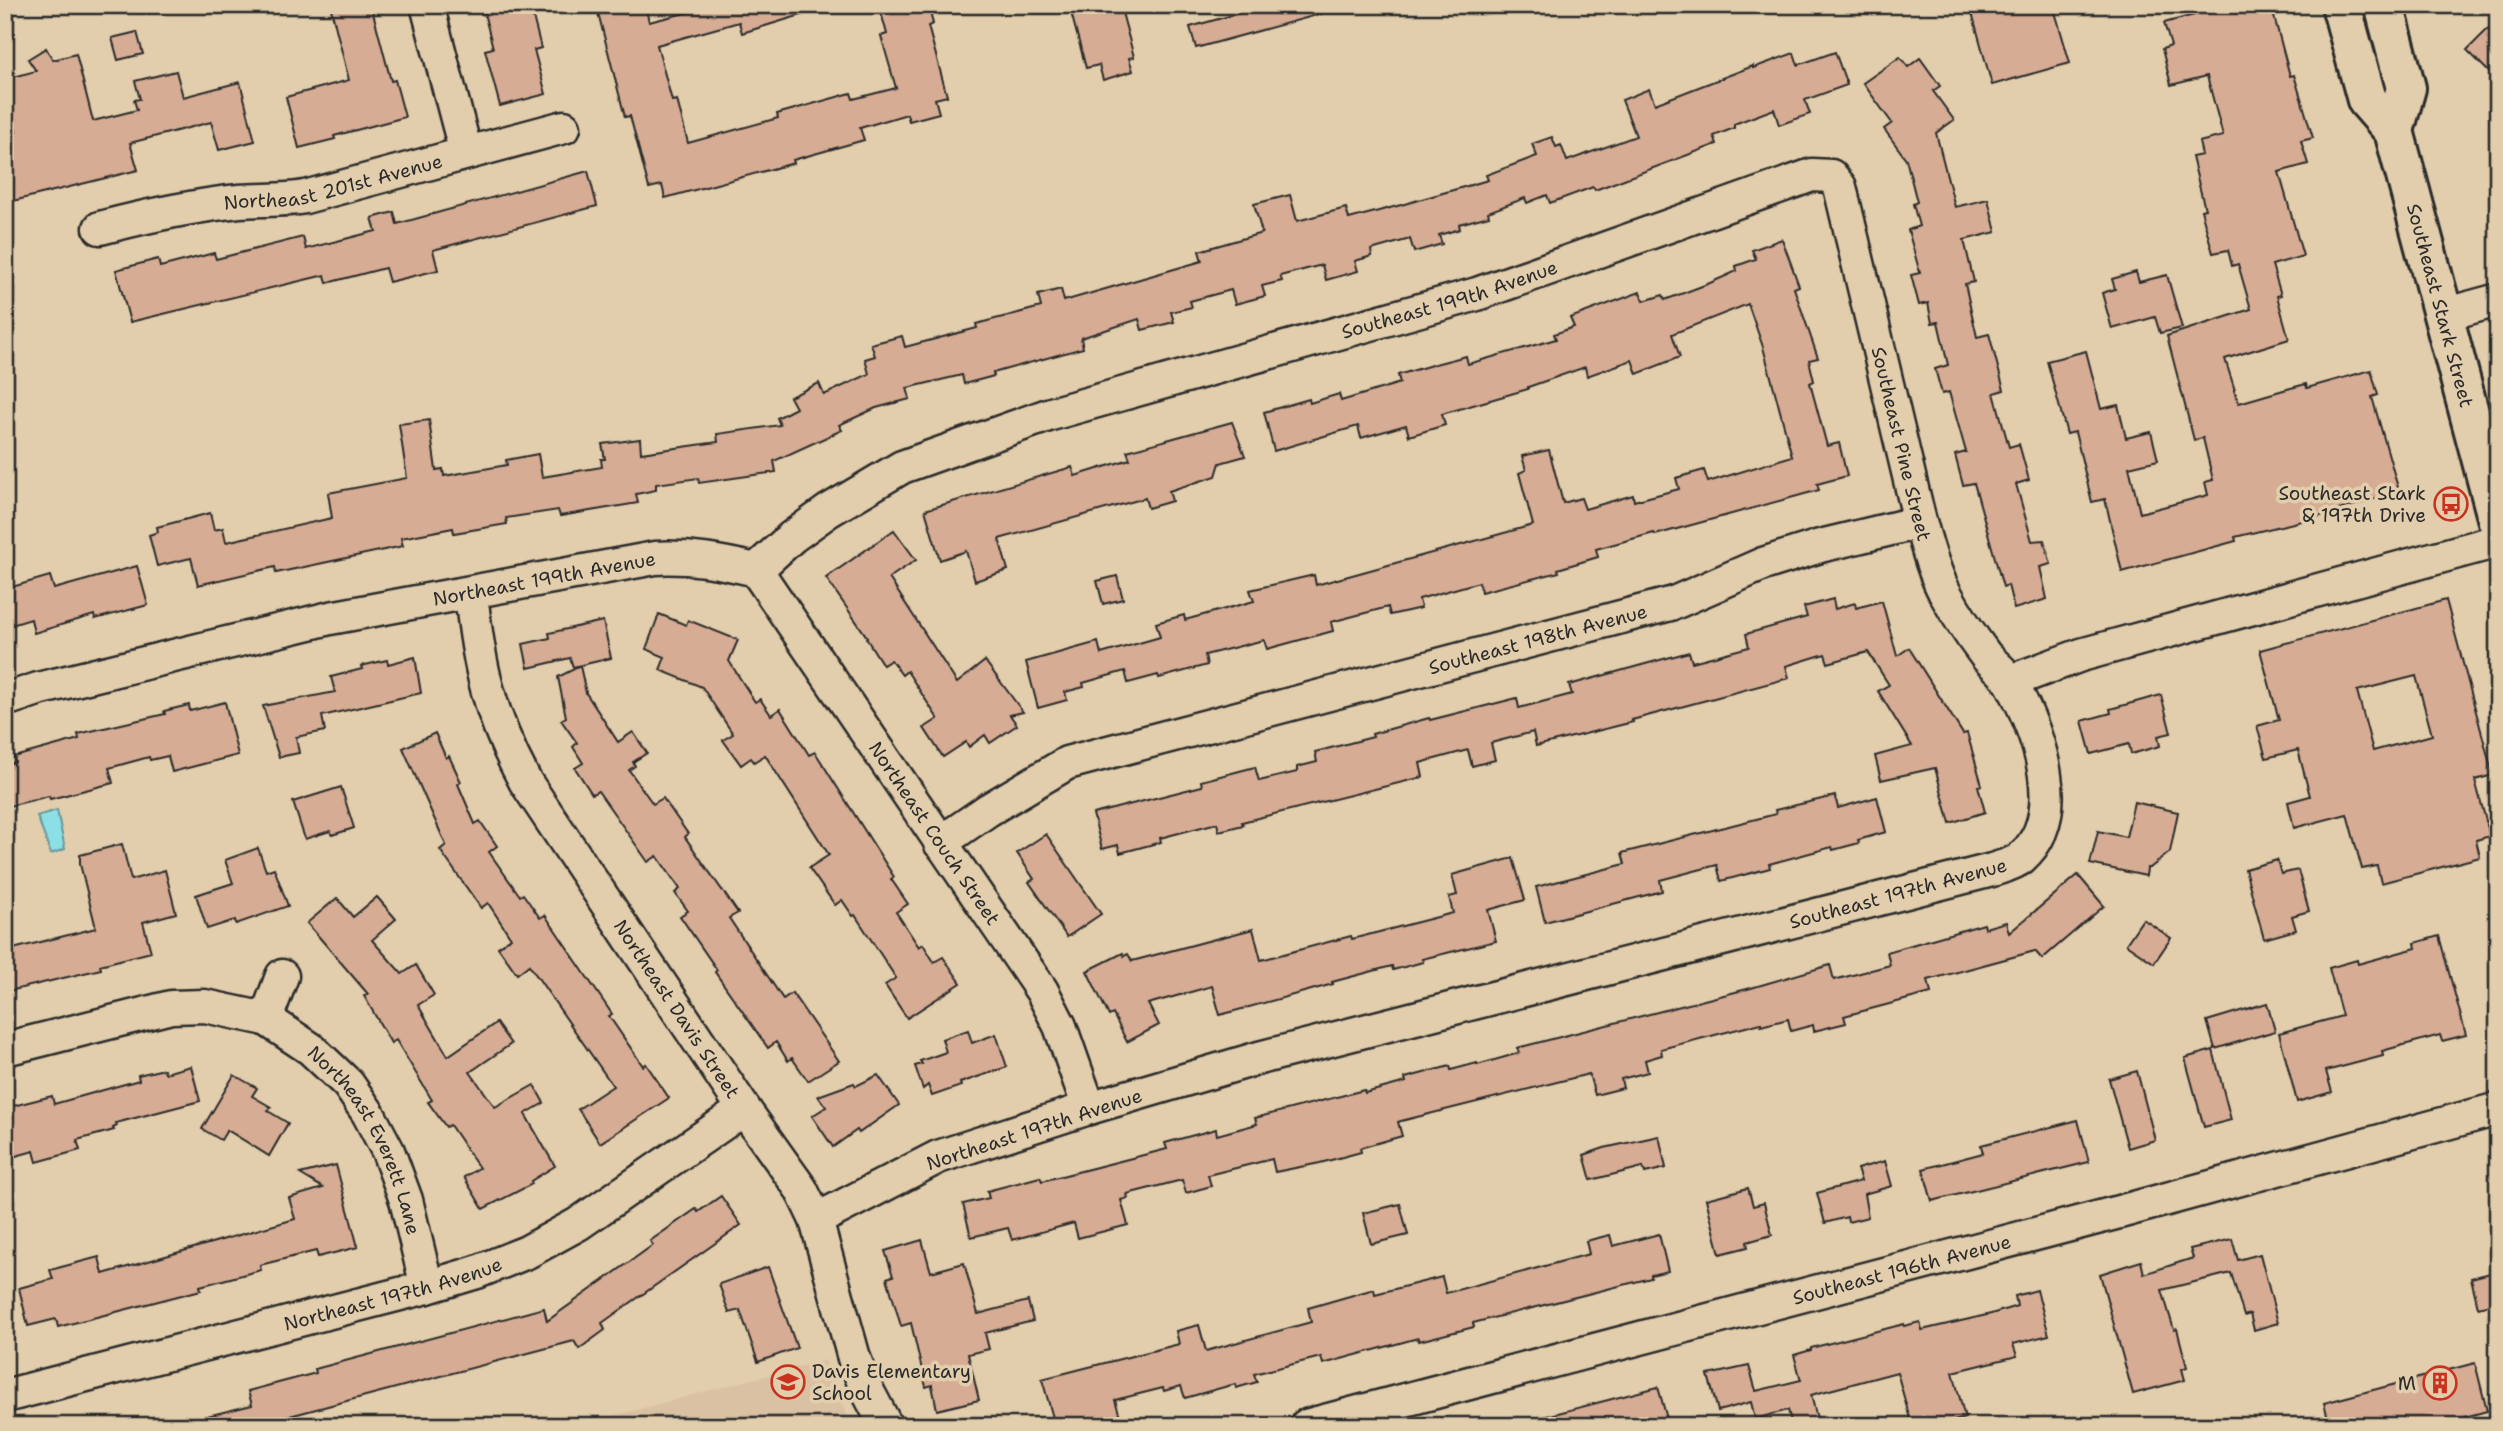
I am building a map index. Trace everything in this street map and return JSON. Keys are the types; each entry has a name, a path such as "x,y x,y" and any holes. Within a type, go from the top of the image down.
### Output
{"main road":[{"name":"Southeast Stark Street","path":"2341,5 2367,100 2394,131 2496,506"},
{"path":"2384,5 2406,88 2394,131"}],"street":[{"path":"427,5 466,153"},
{"name":"Northeast 201st Avenue","path":"100,228 152,214 230,202 286,201 305,197 564,127"},
{"name":"Southeast 199th Avenue","path":"757,570 792,537 828,511 902,467 1051,414 1477,294 1812,175 1831,176 1840,187"},
{"name":"Southeast Pine Street","path":"1840,187 1920,522 1943,590 1966,629 2011,681"},
{"path":"2443,315 2498,300"},
{"name":"Southeast 198th Avenue","path":"940,843 988,810 1067,763 1674,603 1763,564 1820,546 1920,522"},
{"path":"2011,681 2081,655 2498,541"},
{"name":"Northeast 199th Avenue","path":"5,700 330,618 655,558 684,556 757,570"},
{"name":"Northeast Couch Street","path":"757,570 1042,991 1060,1026 1089,1108"},
{"name":"Northeast Davis Street","path":"471,593 484,682 509,750 526,781 744,1109 801,1189 816,1220 854,1358 886,1426"},
{"name":"Southeast 197th Avenue","path":"1259,1058 1978,874 2020,860 2035,843 2045,823 2048,801 2046,780 2032,730 2011,681"},
{"path":"266,1019 282,976"},
{"name":"Northeast Everett Lane","path":"5,1049 170,1007 205,1006 266,1019 290,1033 329,1066 348,1084 368,1114 388,1151 406,1200 427,1287"},
{"name":"Northeast 197th Avenue","path":"816,1220 938,1157 1089,1108 1259,1058"},
{"name":"Northeast 197th Avenue","path":"5,1396 477,1272 527,1252 578,1224 744,1109"},
{"name":"Southeast 196th Avenue","path":"1306,1426 2123,1211 2498,1109"}],"shaded area":[{"path":"2498,1311 2498,1362 2485,1314"},
{"name":"Davis Elementary School","path":"825,1360 851,1426 575,1426"}],"water":[{"path":"57,810 65,849 51,854 37,816"}],"building":[{"path":"330,5 371,5 391,81 395,80 405,117 299,148 286,97 349,80"},
{"path":"482,5 530,5 541,48 534,50 546,94 500,106 485,50 493,48"},
{"path":"596,5 645,5 649,22 717,5 810,5 811,12 742,33 739,22 657,45 672,101 677,100 688,143 778,118 777,114 851,93 853,99 896,88 881,36 887,34 879,5 928,5 933,24 928,26 947,96 935,99 939,113 909,121 907,114 860,128 864,140 793,160 794,163 665,198 662,185 649,188 630,116 625,117"},
{"path":"1069,5 1120,5 1134,57 1129,58 1133,71 1103,80 1099,65 1086,68"},
{"path":"1268,5 1327,5 1328,12 1196,48 1190,27"},
{"path":"1983,5 2053,5 2070,63 1992,85 1971,9"},
{"path":"2232,5 2271,5 2290,76 2294,75 2313,138 2301,141 2308,164 2279,172 2303,256 2272,265 2289,339 2225,359 2239,403 2306,384 2307,388 2371,370 2378,395 2372,397 2399,491 2314,518 2235,537 2236,541 2122,572 2105,499 2092,502 2075,432 2067,434 2047,361 2086,351 2101,409 2118,405 2126,438 2151,432 2158,460 2129,467 2140,513 2208,495 2205,482 2213,480 2203,438 2194,440 2167,336 2251,309 2238,264 2232,266 2228,250 2213,253 2201,210 2205,209 2192,157 2202,155 2199,142 2223,136 2207,76 2171,85 2162,49 2171,46 2164,23"},
{"path":"2498,19 2498,81 2467,50"},
{"path":"137,32 143,54 118,60 112,38"},
{"path":"46,48 53,60 76,54 93,121 137,110 134,100 140,99 135,81 176,71 183,97 240,82 255,141 219,150 211,122 130,143 138,170 13,201 10,190 5,192 5,135 16,132 5,90 5,79 36,71 28,59"},
{"path":"1835,52 1847,85 1805,100 1810,114 1779,125 1774,109 1734,124 1734,128 1714,136 1717,144 1595,190 1593,187 1550,203 1547,195 1527,203 1525,198 1488,212 1489,216 1459,224 1460,229 1439,235 1442,244 1414,252 1410,239 1371,250 1372,256 1355,261 1358,271 1326,280 1322,265 1280,276 1282,281 1262,286 1265,296 1235,304 1231,290 1190,301 1192,307 1171,312 1174,322 1142,330 1139,319 1081,338 1083,348 993,373 994,376 964,384 962,375 907,388 910,399 876,408 839,425 842,430 774,461 776,472 699,483 698,478 656,484 656,490 636,494 638,503 560,516 558,510 506,518 507,524 454,533 453,528 401,538 403,546 276,573 275,567 198,585 191,558 157,566 149,535 158,532 157,527 210,513 214,530 223,528 226,542 332,518 328,493 407,478 399,424 429,420 436,470 443,469 444,476 507,465 506,460 538,454 542,477 602,467 601,459 605,459 602,444 640,439 641,453 718,442 717,434 780,425 777,418 796,408 790,397 819,383 824,395 869,374 865,359 875,356 871,344 902,336 905,347 1041,307 1038,295 1061,289 1064,301 1202,261 1199,251 1262,233 1254,204 1290,195 1297,221 1346,208 1349,219 1488,180 1486,175 1537,156 1532,144 1552,137 1556,147 1561,145 1567,161 1636,136 1622,100 1649,89 1655,104 1794,53 1798,65"},
{"path":"1900,57 1908,67 1920,58 1940,86 1933,91 1954,120 1936,133 1955,207 1988,199 1996,232 1964,240 1974,282 1965,284 1977,337 1989,334 2004,390 1994,393 2009,447 2019,444 2029,480 2016,484 2032,541 2044,540 2051,564 2040,567 2047,599 2014,609 2008,585 2003,587 1974,483 1963,485 1955,455 1966,452 1949,392 1942,394 1935,369 1948,365 1938,322 1932,323 1928,303 1919,305 1911,275 1920,273 1908,230 1919,226 1913,204 1917,202 1906,159 1884,129 1892,123 1863,83"},
{"path":"588,171 597,206 433,250 438,270 389,282 385,268 327,283 325,275 130,322 116,270 158,259 160,267 214,253 216,259 303,237 306,249 376,231 372,218 394,212 397,224"},
{"path":"1782,239 1799,286 1794,288 1818,358 1809,360 1814,381 1810,383 1827,446 1839,443 1847,476 1817,484 1819,490 1596,549 1598,557 1558,569 1559,572 1481,592 1479,582 1419,599 1421,608 1390,615 1388,607 1331,622 1333,631 1267,649 1264,640 1205,655 1207,665 1159,678 1158,675 1128,683 1125,671 1083,683 1084,687 1065,692 1067,700 1038,708 1026,662 1098,642 1101,654 1160,637 1156,623 1184,615 1185,620 1254,601 1250,590 1314,575 1316,585 1533,525 1519,473 1526,470 1522,456 1549,450 1563,503 1581,498 1585,509 1633,495 1634,501 1679,489 1676,478 1704,470 1708,482 1792,456 1763,347 1748,304 1672,334 1680,357 1637,374 1632,360 1587,376 1585,367 1528,389 1442,414 1445,425 1409,436 1406,425 1361,438 1358,426 1274,451 1264,412 1309,399 1310,403 1339,394 1341,401 1400,383 1398,375 1435,364 1466,356 1468,364 1556,339 1554,334 1574,327 1570,318 1640,292 1644,301 1663,295 1665,300 1737,271 1736,266 1756,259 1752,250"},
{"path":"2136,272 2139,282 2167,275 2182,328 2160,333 2155,317 2112,329 2102,293 2115,289 2112,279"},
{"path":"1232,422 1245,456 1220,463 1216,476 1169,491 1172,501 1148,508 1145,498 999,539 1008,570 975,581 966,551 940,560 925,510 1072,467 1075,476 1130,459 1127,451"},
{"path":"894,530 916,560 889,578 957,683 985,661 1023,712 1010,715 1017,725 990,743 985,735 969,747 966,742 943,757 924,728 938,719 907,671 902,675 891,660 883,665 826,578"},
{"path":"137,566 148,605 95,619 94,615 34,633 31,619 5,627 5,589 50,576 54,589"},
{"path":"1117,576 1123,599 1103,604 1097,581"},
{"path":"1833,599 1835,609 1855,603 1856,608 1882,601 1897,656 1909,648 1963,734 1967,733 1982,785 1978,786 1985,812 1950,823 1935,768 1881,780 1875,756 1912,746 1878,691 1889,685 1868,652 1828,663 1825,654 1786,666 1789,678 1536,746 1533,732 1491,743 1495,760 1472,766 1468,750 1420,763 1423,777 1242,822 1243,825 1219,831 1217,823 1160,838 1161,842 1120,853 1118,845 1102,849 1093,814 1202,786 1201,781 1255,767 1259,781 1297,772 1297,767 1317,762 1315,752 1373,737 1372,734 1429,718 1430,720 1517,698 1519,708 1572,694 1569,685 1689,652 1692,662 1749,647 1746,634 1807,617 1804,607"},
{"path":"2446,600 2493,775 2475,780 2490,836 2476,840 2480,857 2381,883 2377,866 2362,869 2347,814 2294,828 2288,802 2310,796 2298,750 2266,758 2257,726 2279,720 2260,650","holes":["2416,676 2432,735 2373,751 2357,691"]},
{"path":"659,614 686,625 688,620 738,640 729,661 755,702 760,699 771,715 780,709 809,755 815,752 894,877 891,879 908,904 896,912 919,947 923,944 934,962 943,957 961,983 907,1018 885,985 896,978 855,915 853,916 842,900 835,905 809,868 829,855 765,755 754,762 751,758 741,765 723,740 733,734 702,687 660,670 665,657 646,649"},
{"path":"603,621 611,658 573,667 570,658 528,668 523,644 550,638 549,633"},
{"path":"415,657 421,693 322,716 325,731 296,737 299,753 279,757 263,706 335,692 331,677 362,669 361,666 387,660 388,664"},
{"path":"580,666 586,693 618,742 633,732 647,753 633,762 635,766 629,770 653,804 663,798 688,834 685,837 738,913 729,918 783,999 792,993 839,1061 808,1081 792,1058 788,1061 776,1042 768,1048 715,972 717,970 680,916 688,911 675,893 680,889 657,856 648,862 598,791 592,794 575,768 583,763 573,747 577,743 561,720 566,717 558,677"},
{"path":"2161,695 2171,733 2158,736 2160,746 2131,754 2129,744 2091,754 2082,721 2111,713 2110,709"},
{"path":"225,702 238,755 172,772 168,756 150,760 149,757 109,768 113,783 5,807 5,765 15,762 14,757 79,739 78,734 165,714 164,711 189,705 190,711"},
{"path":"435,733 461,782 458,784 475,824 480,821 497,846 489,852 520,896 523,894 540,918 545,915 612,1014 609,1016 669,1098 600,1143 578,1109 613,1086 529,965 517,974 498,947 511,938 488,903 481,908 440,850 446,845 403,748"},
{"path":"341,787 354,828 332,835 330,831 305,839 293,802"},
{"path":"1835,796 1838,808 1877,797 1886,832 1858,840 1859,843 1833,850 1832,847 1769,864 1770,868 1721,881 1717,865 1660,880 1662,891 1545,922 1536,887 1625,864 1622,853 1776,814 1775,810"},
{"path":"2134,802 2178,812 2170,852 2147,868 2146,876 2090,864 2098,831 2126,837"},
{"path":"1046,834 1101,914 1067,937 1029,882 1034,879 1017,853"},
{"path":"122,844 131,880 165,870 176,913 143,922 151,952 100,965 101,969 5,992 5,951 96,928 80,855"},
{"path":"258,848 266,871 274,868 288,906 236,924 235,920 207,929 196,895 233,883 225,860"},
{"path":"1513,858 1525,900 1488,910 1496,941 1422,959 1423,962 1393,970 1392,966 1332,982 1333,984 1220,1015 1212,986 1148,1004 1159,1025 1127,1042 1113,1014 1109,1016 1087,971 1123,953 1124,956 1128,954 1132,961 1253,929 1261,960 1453,913 1449,897 1457,895 1452,875"},
{"path":"2277,860 2281,874 2298,870 2309,911 2292,916 2296,930 2264,939 2245,869"},
{"path":"2078,875 2104,906 2042,959 2035,951 1928,980 1931,993 1844,1016 1846,1023 1814,1031 1813,1025 1791,1031 1788,1019 1761,1026 1761,1023 1661,1049 1662,1055 1645,1060 1648,1072 1621,1079 1623,1088 1595,1095 1589,1074 1401,1121 1398,1122 1402,1136 1360,1148 1361,1152 1320,1163 1275,1172 1272,1159 1208,1175 1211,1186 1186,1193 1182,1180 1127,1194 1128,1198 1121,1200 1128,1225 1078,1238 1074,1223 1012,1240 1008,1228 971,1237 963,1204 989,1198 987,1191 1040,1177 1042,1181 1167,1149 1165,1143 1216,1129 1217,1135 1257,1124 1255,1118 1364,1090 1365,1093 1406,1082 1405,1078 1450,1066 1451,1070 1477,1065 1519,1053 1517,1048 1830,965 1834,980 1890,965 1887,952 1984,924 1985,928 2006,922 2009,933"},
{"path":"377,897 396,919 372,940 402,974 416,965 434,995 418,1005 448,1056 496,1023 511,1044 470,1072 495,1107 534,1085 544,1103 525,1114 555,1166 531,1181 532,1184 483,1209 464,1177 479,1168 450,1125 446,1127 428,1102 432,1100 396,1040 391,1043 364,996 368,994 307,923 337,898 353,917"},
{"path":"2143,919 2171,938 2154,963 2126,944"},
{"path":"2439,936 2466,1035 2442,1041 2440,1035 2382,1051 2383,1056 2326,1071 2332,1092 2297,1102 2279,1033 2342,1016 2329,968 2357,960 2358,964 2416,948 2415,943"},
{"path":"2267,1003 2275,1031 2215,1049 2207,1021"},
{"path":"968,1030 972,1043 996,1034 1007,1067 932,1096 928,1085 923,1089 915,1066 922,1064 920,1061 946,1052 942,1039"},
{"path":"2213,1050 2231,1120 2204,1127 2185,1058"},
{"path":"191,1066 200,1101 116,1123 114,1130 77,1140 80,1150 37,1162 34,1151 5,1159 5,1108 52,1096 54,1104 139,1080 138,1075 164,1069 165,1073"},
{"path":"2137,1071 2155,1140 2128,1148 2109,1079"},
{"path":"234,1075 257,1088 252,1096 271,1107 268,1111 288,1123 269,1156 227,1130 221,1140 202,1129"},
{"path":"878,1075 899,1105 859,1133 857,1130 833,1147 812,1116 826,1107 818,1096 854,1083 856,1086"},
{"path":"2078,1120 2089,1162 1932,1201 1923,1169 1983,1153 1981,1145"},
{"path":"1659,1136 1666,1168 1645,1173 1643,1167 1591,1180 1584,1155"},
{"path":"1885,1161 1892,1186 1864,1194 1868,1217 1848,1222 1847,1217 1825,1223 1817,1193 1861,1181 1857,1169"},
{"path":"336,1165 358,1247 318,1257 316,1251 260,1265 261,1270 200,1286 201,1290 58,1327 56,1319 28,1326 19,1288 53,1279 50,1270 99,1257 103,1274 295,1219 289,1198 323,1188 300,1174"},
{"path":"1748,1188 1753,1206 1764,1203 1772,1235 1747,1242 1748,1247 1720,1254 1706,1199"},
{"path":"721,1196 741,1225 602,1323 605,1330 579,1349 574,1341 286,1417 289,1426 200,1426 199,1418 252,1405 248,1391 316,1373 315,1369 544,1308 547,1321 653,1245 650,1241 696,1209 698,1212"},
{"path":"1400,1204 1408,1235 1371,1244 1363,1213"},
{"path":"1659,1234 1668,1271 1651,1275 1651,1278 1473,1323 1474,1327 1419,1341 1418,1338 1323,1364 1321,1357 1254,1374 1257,1382 1236,1388 1235,1384 1185,1398 1181,1386 1115,1400 1120,1416 1083,1426 1072,1426 1070,1421 1055,1425 1042,1379 1179,1344 1176,1331 1199,1325 1206,1351 1311,1322 1308,1308 1374,1289 1375,1294 1442,1277 1446,1293 1589,1254 1586,1241 1610,1235 1613,1246"},
{"path":"2232,1239 2238,1260 2260,1254 2278,1323 2254,1330 2250,1314 2244,1316 2231,1273 2162,1290 2174,1330 2177,1329 2187,1367 2182,1369 2185,1380 2133,1394 2100,1274 2141,1261 2144,1274 2193,1258 2190,1249"},
{"path":"922,1240 931,1272 964,1263 978,1314 1028,1301 1033,1321 985,1333 989,1349 968,1354 979,1400 937,1410 932,1385 926,1387 911,1323 901,1326 887,1278 893,1276 885,1251"},
{"path":"768,1267 797,1348 758,1362 740,1310 729,1313 719,1284"},
{"path":"2498,1271 2498,1302 2478,1307 2471,1278"},
{"path":"2037,1290 2049,1335 2013,1344 2017,1356 1953,1372 1965,1418 1935,1426 1912,1426 1897,1372 1811,1395 1819,1426 1792,1426 1788,1410 1755,1419 1751,1402 1718,1411 1708,1375 1749,1366 1756,1391 1801,1380 1794,1355 1811,1348 1904,1324 1920,1322 1922,1330 1991,1314 2017,1306 2015,1296"},
{"name":"M","path":"2475,1363 2487,1411 2431,1426 2330,1426 2324,1403"},
{"path":"1658,1387 1668,1422 1654,1426 1540,1426 1539,1418"}],"place":[{"name":"Southeast Stark & 197th Drive","path":"2451,504"},
{"name":"Davis Elementary School","path":"788,1382"},
{"name":"M","path":"2440,1383"}]}
